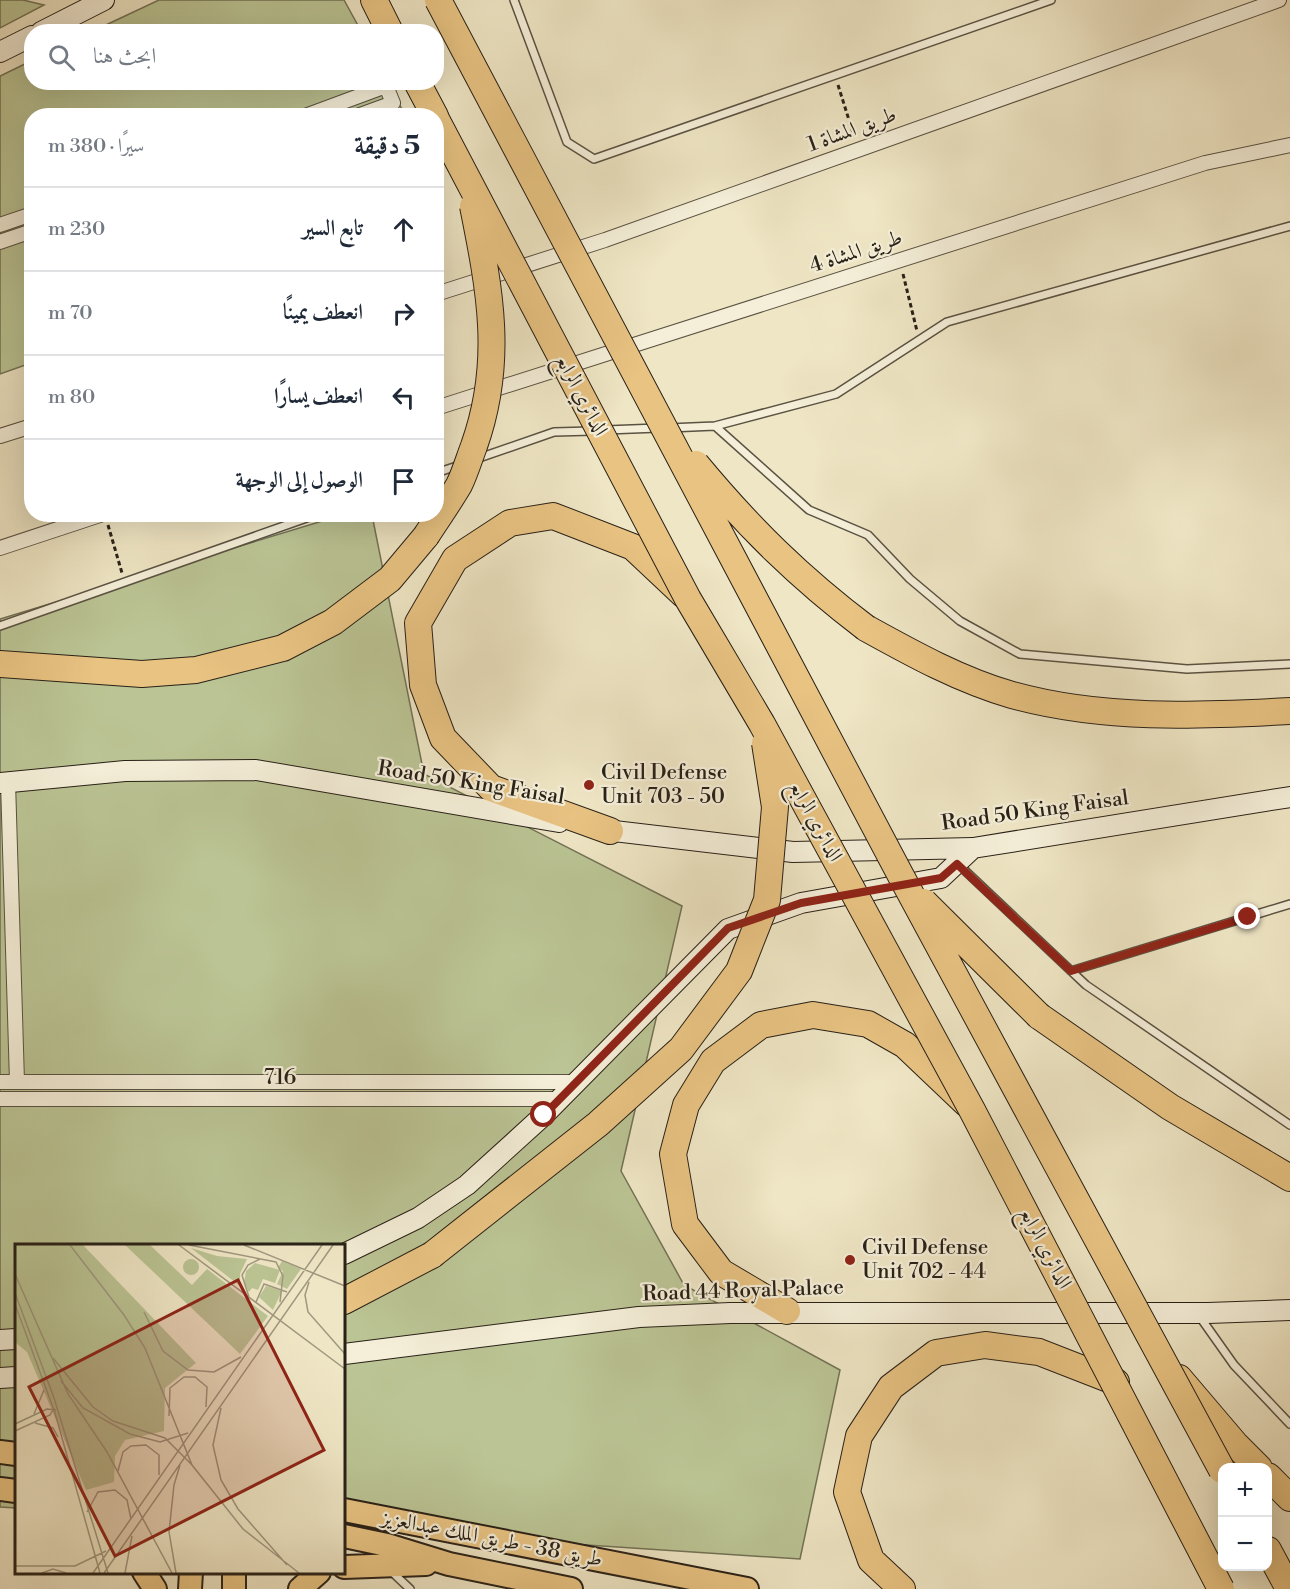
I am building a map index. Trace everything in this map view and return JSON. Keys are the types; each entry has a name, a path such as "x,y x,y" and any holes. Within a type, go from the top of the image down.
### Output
{"highway":[{"path":"374,0 386,24"},
{"path":"438,0 906,884 1218,1463"},
{"name":"الدائري الرابع","path":"421,90 431,108"},
{"name":"الدائري الرابع","path":"444,132 688,599 762,724 972,1110 1116,1382 1221,1589"},
{"path":"444,508 460,484 480,429 491,378 493,332 490,292 467,177"},
{"path":"661,421 736,513 814,589 866,628 953,673 1011,695 1073,708 1153,715 1290,711"},
{"path":"610,831 491,788 443,738 423,685 418,623 455,559 510,523 553,516 633,547 688,599"},
{"path":"0,664 142,674 196,670 283,648 333,622 390,579 435,522"},
{"path":"345,1300 432,1255 598,1124 681,1049 739,971 767,900 775,807 762,724"},
{"path":"906,884 1039,1016 1170,1107 1290,1178"},
{"path":"787,1311 721,1272 685,1224 673,1154 686,1105 713,1061 761,1025 813,1015 868,1024 905,1045 972,1110"},
{"path":"902,1589 871,1560 847,1492 859,1436 891,1387 936,1353 985,1344 1039,1352 1116,1382"},
{"path":"1157,1353 1236,1446 1255,1463"},
{"path":"1272,1480 1290,1498"},
{"path":"1272,1557 1289,1589"}],"main road":[{"path":"57,24 104,0"},
{"path":"0,52 24,40"},
{"name":"Road 50 King Faisal","path":"4,782 125,771 256,770 610,831 793,852 973,848 1290,797"},
{"path":"345,1254 418,1218 467,1185 560,1099 728,928 801,903 941,878 973,848"},
{"name":"Road 44 Royal Palace","path":"345,1354 639,1317 787,1311 1197,1312 1290,1310"},
{"path":"0,1340 15,1339"},
{"path":"0,1452 15,1454"},
{"path":"0,1489 15,1491"},
{"name":"طريق 38 - طريق الملك عبدالعزيز","path":"345,1510 747,1589"},
{"name":"طريق 38 - طريق الملك عبدالعزيز","path":"345,1536 387,1545 449,1564 571,1589"},
{"path":"345,1567 449,1564"},
{"path":"145,1574 155,1589"},
{"path":"190,1589 191,1574"},
{"path":"300,1589 317,1574"}],"street":[{"name":"طريق المشاة 1","path":"444,291 605,240 1279,0"},
{"path":"327,108 375,90"},
{"path":"379,108 393,103 388,90"},
{"name":"طريق المشاة 4","path":"444,405 1204,163 1290,145"},
{"path":"0,225 24,217"},
{"path":"0,242 24,234"},
{"path":"0,436 24,428"},
{"path":"0,548 80,522"},
{"path":"4,782 17,1082"},
{"path":"0,1082 576,1082"},
{"name":"716","path":"0,1100 560,1099"}],"lane":[{"path":"514,0 567,142 594,159 1051,0"},
{"path":"444,470 554,432 715,426 836,394 947,322 1290,226"},
{"path":"715,426 808,510 868,535 910,579 960,621 1020,654 1187,669 1290,664"},
{"path":"0,626 295,522"},
{"path":"957,864 1086,985 1290,1125"},
{"path":"1071,971 1290,904"},
{"path":"1197,1312 1234,1365 1290,1424"},
{"path":"385,1565 410,1589"}],"path":[{"path":"834,75 859,149"},
{"path":"900,260 919,341"},
{"path":"106,522 125,582"}],"green space":[{"path":"0,0 23,0 44,5 0,28"},
{"path":"159,0 344,0 357,24 108,24"},
{"path":"24,64 24,90 392,90 401,108 24,108 24,365 0,374 0,76"},
{"path":"319,522 373,522 424,774 682,906 621,1171 684,1285 840,1370 800,1559 345,1529 345,1244 15,1244 15,1508 0,1507 0,619"}],"place":[{"name":"Civil Defense Unit 703 - 50","path":"589,785"},
{"name":"Civil Defense Unit 702 - 44","path":"850,1260"}],"route":[{"path":"544,1115 728,928 801,903 941,878 957,864 1071,971 1248,917"}]}
